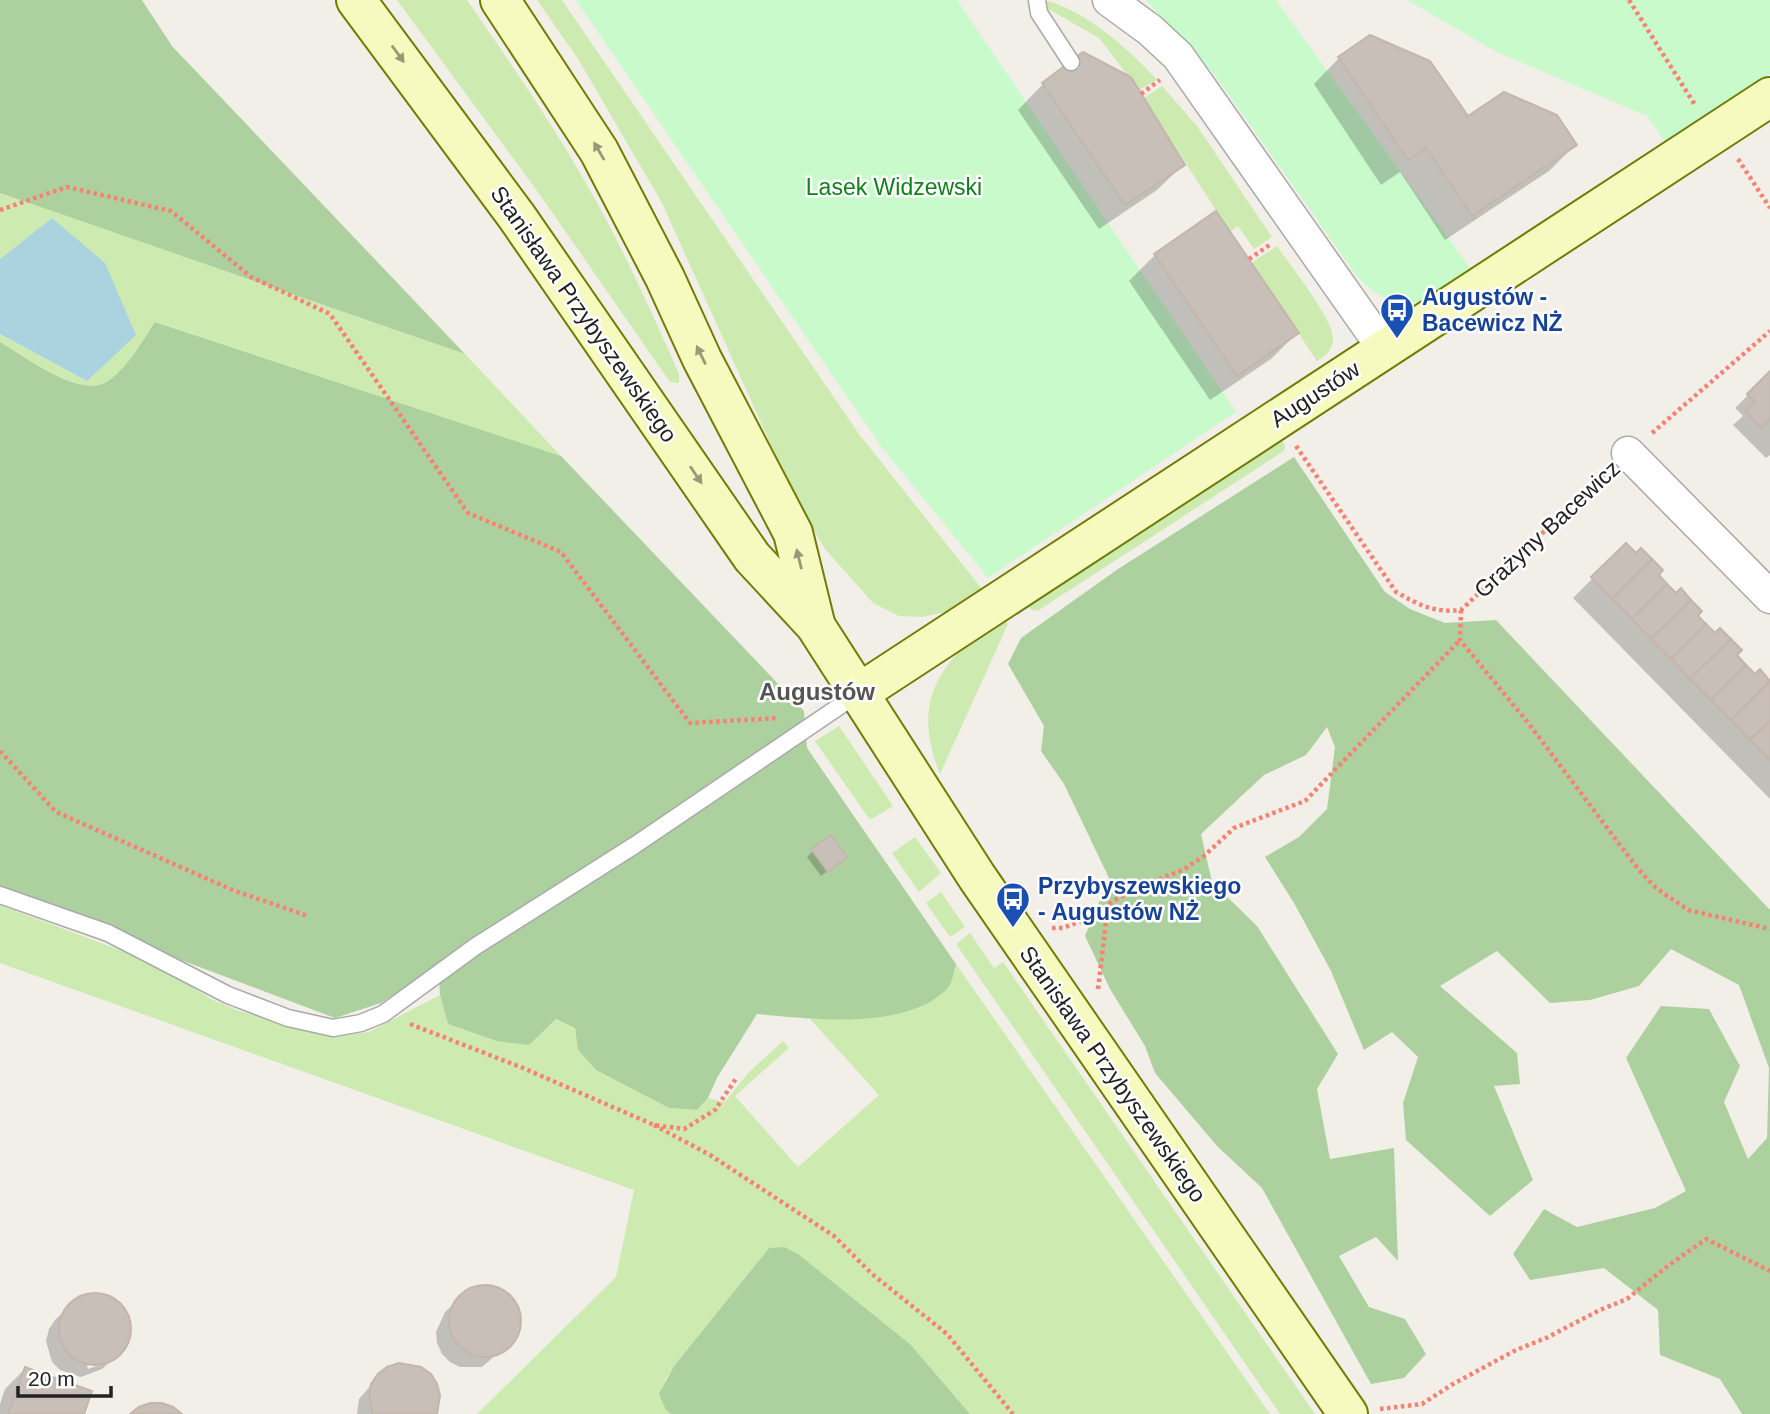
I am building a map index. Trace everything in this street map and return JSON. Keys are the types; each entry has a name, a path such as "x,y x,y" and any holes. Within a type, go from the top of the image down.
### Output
{"street":[{"name":"Stanisława Przybyszewskiego","path":"356,0 517,217 752,557 816,625 976,877 1347,1413"},
{"name":"Stanisława Przybyszewskiego","path":"500,0 599,151 665,278 702,359 793,533 816,625"},
{"path":"1109,0 1150,30 1178,56 1384,349"},
{"name":"Augustów","path":"859,693 1770,97"},
{"name":"Grażyny Bacewicz","path":"1628,453 1770,597"}],"lane":[{"path":"1037,0 1039,13 1071,62"},
{"path":"0,895 108,933 228,995 288,1018 332,1028 361,1023 383,1014 476,946 635,845 859,693"}],"path":[{"path":"1629,0 1700,113"},
{"path":"1141,94 1165,77"},
{"path":"1729,152 1737,158 1770,208"},
{"path":"0,210 67,187 171,211 251,277 330,314 468,513 561,552 690,723 785,718"},
{"path":"1249,259 1279,239"},
{"path":"1628,453 1770,331"},
{"name":"Grażyny Bacewicz","path":"1278,419 1396,592 1419,605 1444,612 1461,610 1628,453"},
{"path":"1461,610 1460,640 1529,724 1638,869 1656,888 1688,910 1770,929"},
{"path":"1051,928 1063,928 1084,920 1149,883 1183,870 1204,856 1234,828 1251,819 1305,801 1460,640"},
{"path":"0,751 56,812 235,891 308,916"},
{"path":"1098,989 1110,904"},
{"path":"383,1014 523,1068 654,1125 710,1155 834,1236 873,1274 947,1334 1013,1414"},
{"path":"654,1125 684,1129 715,1110 737,1077"},
{"path":"1347,1413 1422,1404 1516,1350 1627,1299 1706,1239 1770,1271"}],"green space":[{"path":"0,0 142,0 172,46 465,354 0,193"},
{"path":"397,0 467,0 547,119 591,192 648,305 679,374 679,383 670,382 540,195"},
{"path":"537,0 562,0 859,434 986,594 950,611 922,617 899,616 873,603 825,549 795,498 662,203 578,59"},
{"name":"Lasek Widzewski","path":"576,0 957,0 1236,412 988,578 880,445"},
{"path":"1044,0 1075,12 1105,32 1157,80 1139,90 1099,38 1041,5"},
{"path":"1146,0 1276,0 1470,268 1427,297 1404,304 1376,293 1359,279 1214,74"},
{"path":"1407,0 1770,0 1770,74 1666,143 1647,116 1497,52"},
{"path":"1162,86 1197,126 1272,237 1254,249 1238,226 1230,232 1144,98"},
{"path":"0,193 465,354 561,456 156,322 128,361 108,381 97,385 83,385 53,374 0,342 0,334 87,381 52,218 0,259"},
{"path":"1277,246 1320,307 1332,331 1331,347 1317,361 1251,263"},
{"path":"155,322 561,456 804,711 807,748 956,964 947,989 929,1002 883,1017 830,1019 757,1014 717,1078 708,1098 697,1110 669,1108 596,1070 578,1050 575,1028 556,1019 529,1045 497,1041 448,1024 440,995 438,965 381,1003 335,1018 0,892 0,342 68,381 97,385 108,381 122,369"},
{"path":"1279,437 1285,445 1284,451 1039,610 1034,611 1025,605"},
{"path":"1294,457 1385,592 1410,609 1445,623 1496,620 1770,910 1770,1414 1742,1414 1720,1379 1660,1355 1658,1310 1604,1268 1530,1280 1513,1254 1544,1209 1577,1227 1655,1208 1686,1191 1626,1058 1661,1006 1709,1009 1740,1066 1724,1102 1748,1159 1767,1138 1769,1068 1739,985 1671,949 1639,986 1590,1000 1550,1003 1497,951 1440,986 1517,1053 1520,1084 1494,1086 1533,1180 1490,1216 1406,1140 1403,1103 1418,1057 1392,1032 1364,1050 1331,971 1265,857 1299,837 1327,809 1335,747 1327,727 1306,755 1264,775 1201,834 1212,882 1257,926 1338,1054 1317,1089 1330,1159 1394,1148 1398,1261 1376,1237 1339,1256 1369,1307 1405,1319 1426,1354 1404,1378 1371,1384 1262,1188 1217,1146 1155,1073 1145,1046 1110,989 1085,936 1109,878 1064,784 1041,751 1044,726 1008,664 1021,638 1118,569"},
{"path":"1002,616 1008,624 940,774 931,747 928,723 930,702 937,683 963,648"},
{"path":"839,726 893,806 870,820 815,741"},
{"path":"915,837 941,873 919,892 892,853"},
{"path":"941,892 965,927 950,937 926,903"},
{"path":"0,905 133,955 177,977 211,999 239,1011 330,1036 369,1032 440,995 448,1024 529,1045 556,1019 575,1028 578,1050 596,1070 669,1108 697,1110 708,1098 725,1102 748,1073 783,1041 789,1048 735,1096 798,1167 879,1095 810,1019 888,1016 949,987 956,964 1270,1414 970,1414 911,1345 769,1248 665,1380 666,1410 671,1414 477,1414 616,1277 634,1190 0,963"},
{"path":"970,933 994,968 1003,962 1315,1414 1280,1414 956,944"},
{"path":"784,1247 798,1254 911,1345 970,1414 671,1414 666,1410 659,1394 674,1366 769,1248"}],"water":[{"path":"52,218 105,263 136,335 87,381 0,334 0,259"}],"building":[{"path":"1370,35 1430,61 1468,116 1504,92 1557,115 1577,145 1472,216 1426,148 1408,160 1338,57"},
{"path":"1083,52 1131,77 1185,165 1125,205 1042,83"},
{"path":"1216,211 1299,333 1237,376 1154,254"},
{"path":"1770,371 1770,419 1761,428 1745,411 1755,402 1747,394"},
{"path":"1626,543 1636,553 1641,548 1652,559 1612,599 1591,577"},
{"path":"1652,559 1663,570 1659,575 1667,584 1632,619 1612,599"},
{"path":"1667,584 1676,593 1681,588 1691,600 1651,639 1632,619"},
{"path":"1691,600 1702,611 1698,616 1706,624 1671,659 1651,639"},
{"path":"1706,624 1715,633 1720,628 1731,639 1690,679 1671,659"},
{"path":"1731,639 1742,650 1737,655 1746,665 1711,700 1690,679"},
{"path":"1746,665 1755,674 1760,669 1770,681 1731,720 1711,700"},
{"path":"1770,681 1770,721 1750,740 1731,720"},
{"path":"1770,721 1770,760 1750,740"},
{"path":"831,835 847,857 828,872 811,849"},
{"path":"485,1285 505,1291 515,1301 521,1321 515,1341 505,1351 485,1357 465,1351 455,1341 449,1321 455,1301 465,1291"},
{"path":"95,1293 115,1299 125,1309 131,1329 125,1349 115,1359 95,1365 75,1359 65,1349 59,1329 65,1309 75,1299"},
{"path":"399,1363 421,1367 431,1374 440,1395 437,1414 373,1414 369,1396 371,1384 387,1367"},
{"path":"25,1367 92,1391 84,1414 8,1414"},
{"path":"150,1403 162,1403 182,1414 130,1414"}],"place":[{"name":"Augustów - Bacewicz NŻ","path":"1397,340"},
{"name":"Przybyszewskiego - Augustów NŻ","path":"1013,929"}],"district":[{"name":"Augustów","path":"817,691"}]}
